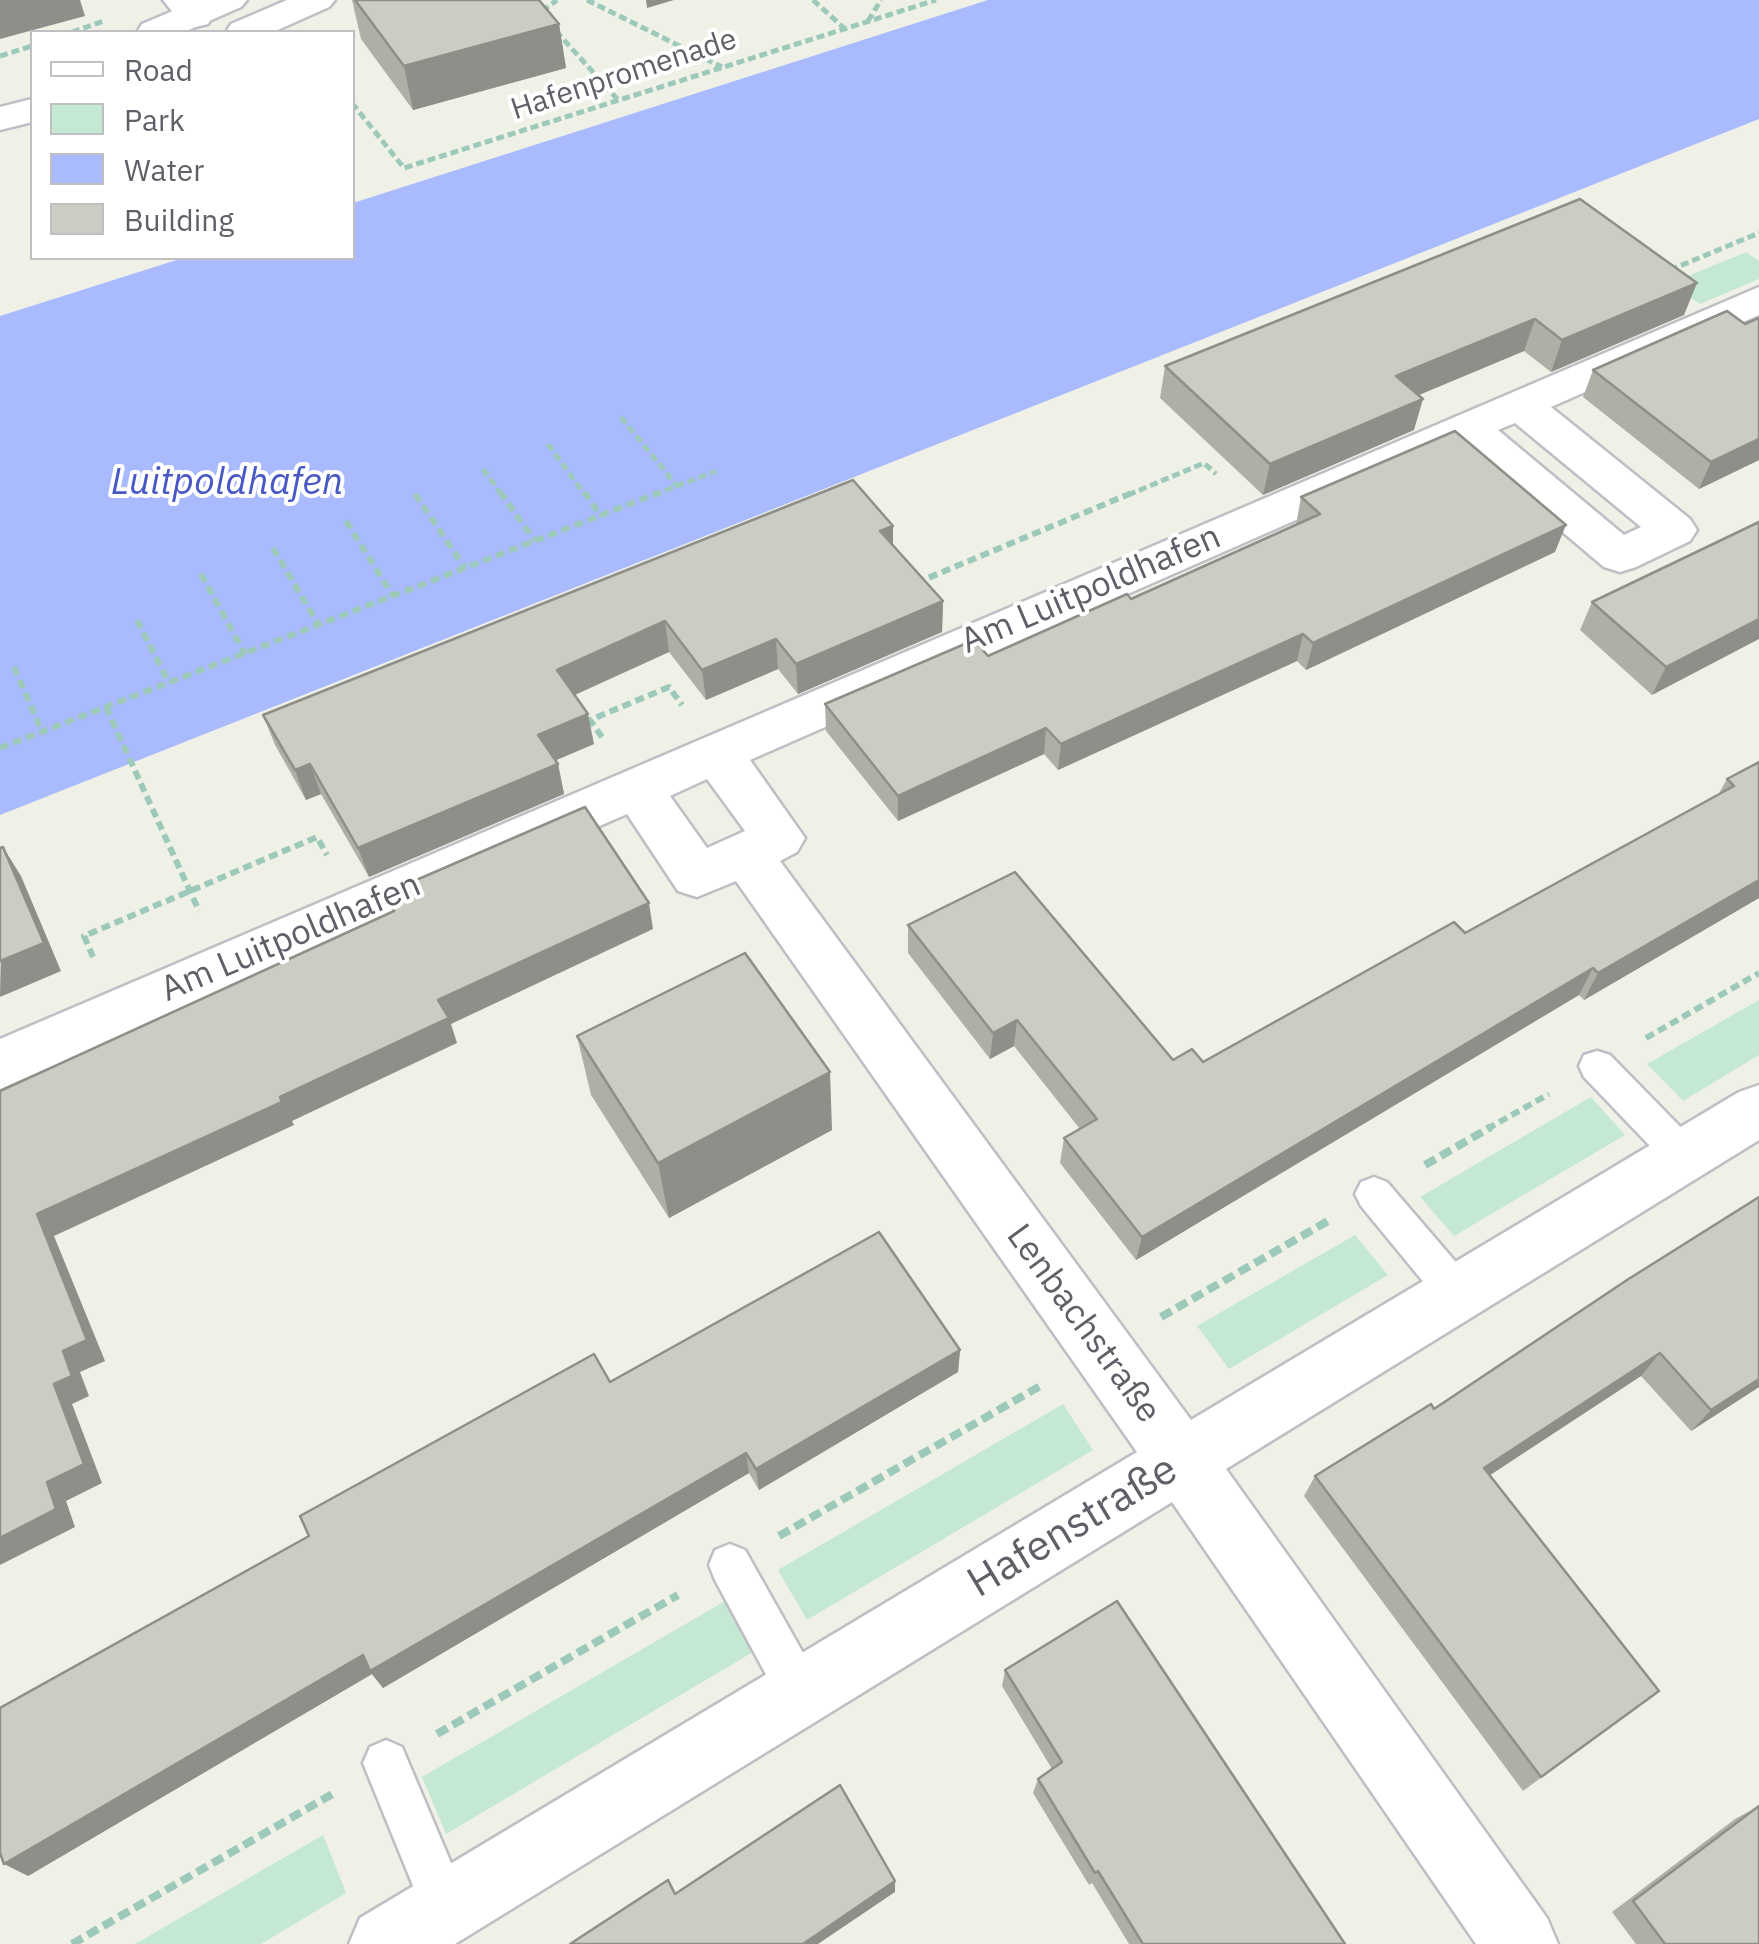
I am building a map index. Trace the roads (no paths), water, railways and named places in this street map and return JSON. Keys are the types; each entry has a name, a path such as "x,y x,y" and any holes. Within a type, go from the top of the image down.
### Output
{"street":[{"path":"158,30 188,8 228,0"},
{"path":"249,30 317,0"},
{"path":"0,86 30,77"},
{"path":"0,120 30,111"},
{"name":"Am Luitpoldhafen","path":"0,1064 1759,300"},
{"path":"1466,427 1620,556 1674,530 1519,404"},
{"path":"637,788 697,876 779,838 716,752"},
{"name":"Lenbachstraße","path":"745,853 1103,1350 1522,1944"},
{"name":"Hafenstraße","path":"386,1944 1759,1110"}],"lane":[{"path":"1597,1066 1684,1156"},
{"path":"1374,1194 1458,1294"},
{"path":"730,1564 800,1692"},
{"path":"386,1763 446,1908"}],"water":[{"name":"Luitpoldhafen","path":"988,0 1759,0 1759,119 0,815 0,316 177,260 355,260 355,202"}]}
